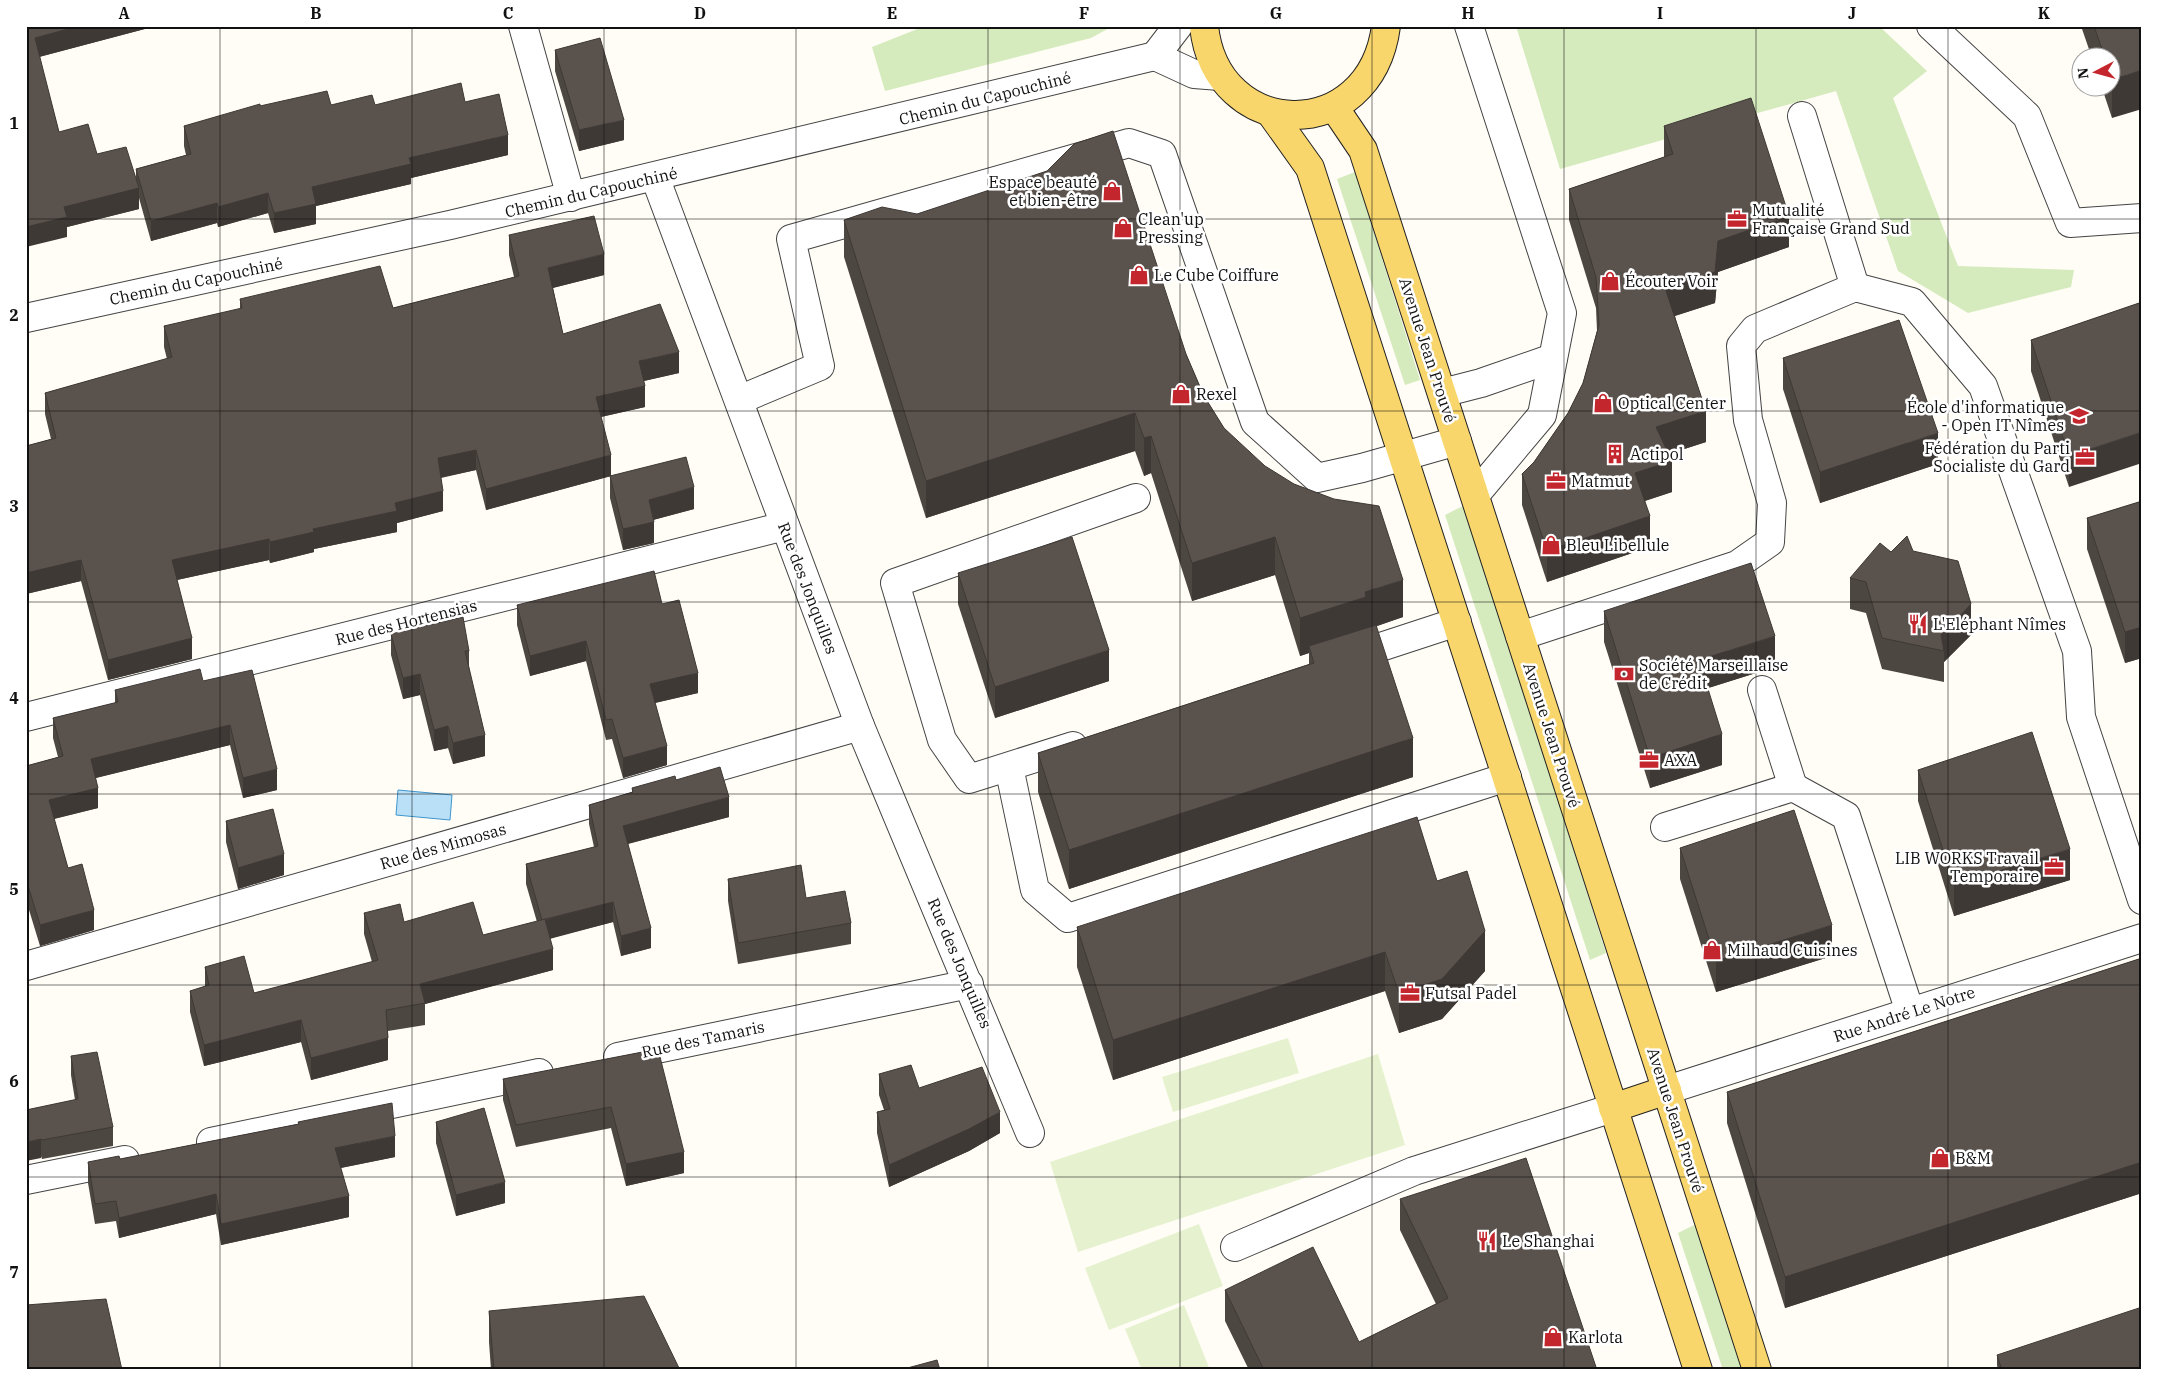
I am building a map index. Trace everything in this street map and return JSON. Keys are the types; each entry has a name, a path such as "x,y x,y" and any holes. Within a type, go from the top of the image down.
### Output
{"main road":[{"path":"1204,26 1209,53 1220,76 1242,98 1270,112 1292,115 1314,113 1334,107 1356,92 1372,72 1383,48 1386,26"},
{"name":"Avenue Jean Prouvé","path":"1334,107 1363,150 1757,1370"},
{"path":"1270,112 1310,168 1698,1370"},
{"path":"1613,1108 1667,1090"}],"street":[{"path":"523,26 571,197"},
{"path":"1178,26 1155,56 1194,74 1220,76"},
{"path":"1469,26 1562,313 1542,415 1475,495"},
{"path":"1931,26 2027,116 2070,223 2142,218"},
{"name":"Chemin du Capouchiné","path":"26,318 571,197 1155,56"},
{"path":"1802,116 1855,287"},
{"path":"739,400 820,366 791,238 1129,143 1162,154 1255,422 1318,478 1457,441"},
{"name":"Rue des Jonquilles","path":"656,177 860,726 1030,1133"},
{"path":"1520,636 1737,565 1770,542 1772,503 1748,420 1741,346 1755,329 1855,287 1912,302 1982,386 2077,651 2081,717 2142,900"},
{"path":"1442,393 1481,383 1553,358"},
{"path":"1093,740 969,779 942,740 896,583 1136,498"},
{"name":"Rue des Hortensias","path":"26,717 785,526"},
{"path":"1326,664 1457,622"},
{"path":"1762,690 1793,787 1846,816 1910,1012"},
{"name":"Rue des Mimosas","path":"26,966 860,726"},
{"path":"1009,767 1035,890 1068,918 1507,777"},
{"path":"1665,827 1793,787"},
{"name":"Rue André Le Notre","path":"1667,1090 2142,938"},
{"name":"Rue des Tamaris","path":"590,1063 969,984"},
{"path":"182,1148 561,1069"},
{"path":"1235,1248 1414,1171 1613,1108"},
{"path":"26,1180 153,1154"}],"green space":[{"path":"925,26 1113,26 1091,38 885,91 872,47"},
{"path":"1516,26 1879,26 1927,71 1893,98 1958,266 2074,270 2071,287 1968,313 1898,271 1836,91 1560,169"},
{"path":"1355,172 1420,380 1405,385 1337,179"},
{"path":"1465,505 1606,953 1590,960 1445,515"},
{"path":"1288,1038 1299,1073 1173,1112 1162,1077"},
{"path":"1378,1054 1405,1145 1078,1252 1050,1162"},
{"path":"1199,1224 1223,1286 1109,1330 1085,1268"},
{"path":"1696,1224 1744,1370 1723,1370 1678,1233"},
{"path":"1184,1305 1210,1370 1142,1370 1125,1329"}],"water":[{"path":"398,790 452,795 450,820 396,815"}],"building":[{"path":"26,26 79,26 35,38 59,132 88,124 97,154 126,147 139,188 64,207 67,217 26,227"},
{"path":"2094,26 2142,26 2142,70 2120,77 2120,48 2102,48"},
{"path":"600,38 624,120 579,130 555,50"},
{"path":"461,83 465,102 499,94 508,135 409,158 411,164 312,187 316,204 274,213 268,193 218,207 217,203 151,221 136,169 191,154 184,126 260,104 260,106 327,91 331,105 372,95 375,105"},
{"path":"1751,98 1789,216 1718,241 1715,272 1665,288 1706,411 1656,427 1672,461 1635,473 1650,516 1547,551 1522,474 1534,462 1568,413 1583,383 1599,325 1596,277 1569,189 1673,154 1664,126"},
{"path":"1113,131 1186,354 1204,396 1224,428 1265,466 1294,484 1334,499 1379,506 1403,580 1365,592 1366,597 1300,618 1275,537 1192,563 1151,436 1144,438 1135,413 926,481 844,220 882,207 917,214 1047,171 1074,144"},
{"path":"594,216 604,254 548,268 563,334 660,304 679,352 639,361 645,386 596,397 611,455 486,489 476,450 438,458 443,491 395,503 397,511 313,529 314,532 270,542 269,539 172,560 192,638 108,660 81,560 26,573 26,446 56,438 45,393 172,357 164,326 242,308 240,299 380,266 393,308 519,276 509,235"},
{"path":"2142,302 2142,432 2069,456 2031,340"},
{"path":"1899,320 1938,433 1820,472 1783,358"},
{"path":"686,457 694,487 649,500 654,522 623,529 610,476"},
{"path":"2142,501 2142,627 2125,632 2087,518"},
{"path":"1907,536 1913,551 1958,561 1971,604 1941,635 1944,651 1882,638 1866,582 1850,578 1880,543 1891,552"},
{"path":"1072,537 1109,650 995,687 958,573"},
{"path":"1751,563 1775,636 1699,660 1722,734 1650,758 1604,611"},
{"path":"654,571 662,604 679,600 698,673 650,684 667,746 623,758 612,719 606,720 586,641 530,656 517,605"},
{"path":"463,617 469,651 465,651 485,735 453,743 448,726 434,730 420,674 403,678 391,634"},
{"path":"1376,625 1413,738 1069,850 1038,753 1314,663 1309,646"},
{"path":"200,669 203,681 252,670 277,769 243,778 230,725 91,759 98,788 49,800 68,868 82,864 94,910 40,925 26,879 26,766 63,756 53,718 118,702 115,690"},
{"path":"2032,732 2070,849 1954,885 1918,770"},
{"path":"720,767 729,797 623,826 651,928 621,936 613,902 542,920 526,864 598,846 589,805 633,792 632,788 675,776 676,780"},
{"path":"273,809 284,854 238,868 226,821"},
{"path":"1794,810 1832,925 1716,961 1680,848"},
{"path":"1417,817 1437,881 1467,871 1485,931 1442,979 1399,993 1385,952 1113,1040 1077,927"},
{"path":"801,865 806,898 845,891 851,923 738,943 728,879"},
{"path":"473,902 483,935 545,919 553,949 420,984 425,1003 386,1010 388,1038 311,1058 301,1020 204,1045 190,991 209,985 205,967 244,956 254,993 378,960 364,913 400,904 404,922"},
{"name":"B&M","path":"2142,958 2142,1162 1785,1277 1727,1092"},
{"path":"658,1049 684,1152 626,1164 611,1107 516,1125 503,1079"},
{"path":"97,1052 113,1127 26,1142 26,1110 78,1099 71,1056"},
{"path":"911,1065 919,1088 982,1067 1000,1112 969,1129 889,1165 877,1112 890,1109 879,1074"},
{"path":"392,1103 395,1136 335,1148 349,1196 221,1224 216,1194 119,1218 116,1201 95,1204 88,1162 119,1156 120,1159 299,1124 298,1122"},
{"path":"484,1108 505,1182 456,1195 436,1122"},
{"path":"1526,1158 1597,1370 1264,1370 1225,1290 1313,1247 1359,1342 1448,1298 1400,1199"},
{"path":"644,1296 680,1370 494,1370 489,1311"},
{"path":"106,1299 122,1370 26,1370 26,1305"},
{"path":"2142,1307 2142,1370 2002,1370 1997,1355"},
{"path":"937,1360 940,1370 900,1370"}],"place":[{"name":"Espace beauté et bien-être","path":"1112,191"},
{"name":"Mutualité Française Grand Sud","path":"1737,219"},
{"name":"Clean'up Pressing","path":"1123,228"},
{"name":"Le Cube Coiffure","path":"1139,275"},
{"name":"Écouter Voir","path":"1610,281"},
{"name":"Rexel","path":"1181,394"},
{"name":"Optical Center","path":"1603,403"},
{"name":"École d'informatique - Open IT Nîmes","path":"2079,416"},
{"name":"Actipol","path":"1615,454"},
{"name":"Fédération du Parti Socialiste du Gard","path":"2085,457"},
{"name":"Matmut","path":"1556,481"},
{"name":"Bleu Libellule","path":"1551,545"},
{"name":"L'Eléphant Nîmes","path":"1918,624"},
{"name":"Société Marseillaise de Crédit","path":"1624,674"},
{"name":"AXA","path":"1649,760"},
{"name":"LIB WORKS Travail Temporaire","path":"2054,867"},
{"name":"Milhaud Cuisines","path":"1712,950"},
{"name":"Futsal Padel","path":"1410,993"},
{"name":"B&M","path":"1940,1158"},
{"name":"Le Shanghai","path":"1487,1241"},
{"name":"Karlota","path":"1553,1337"}]}
